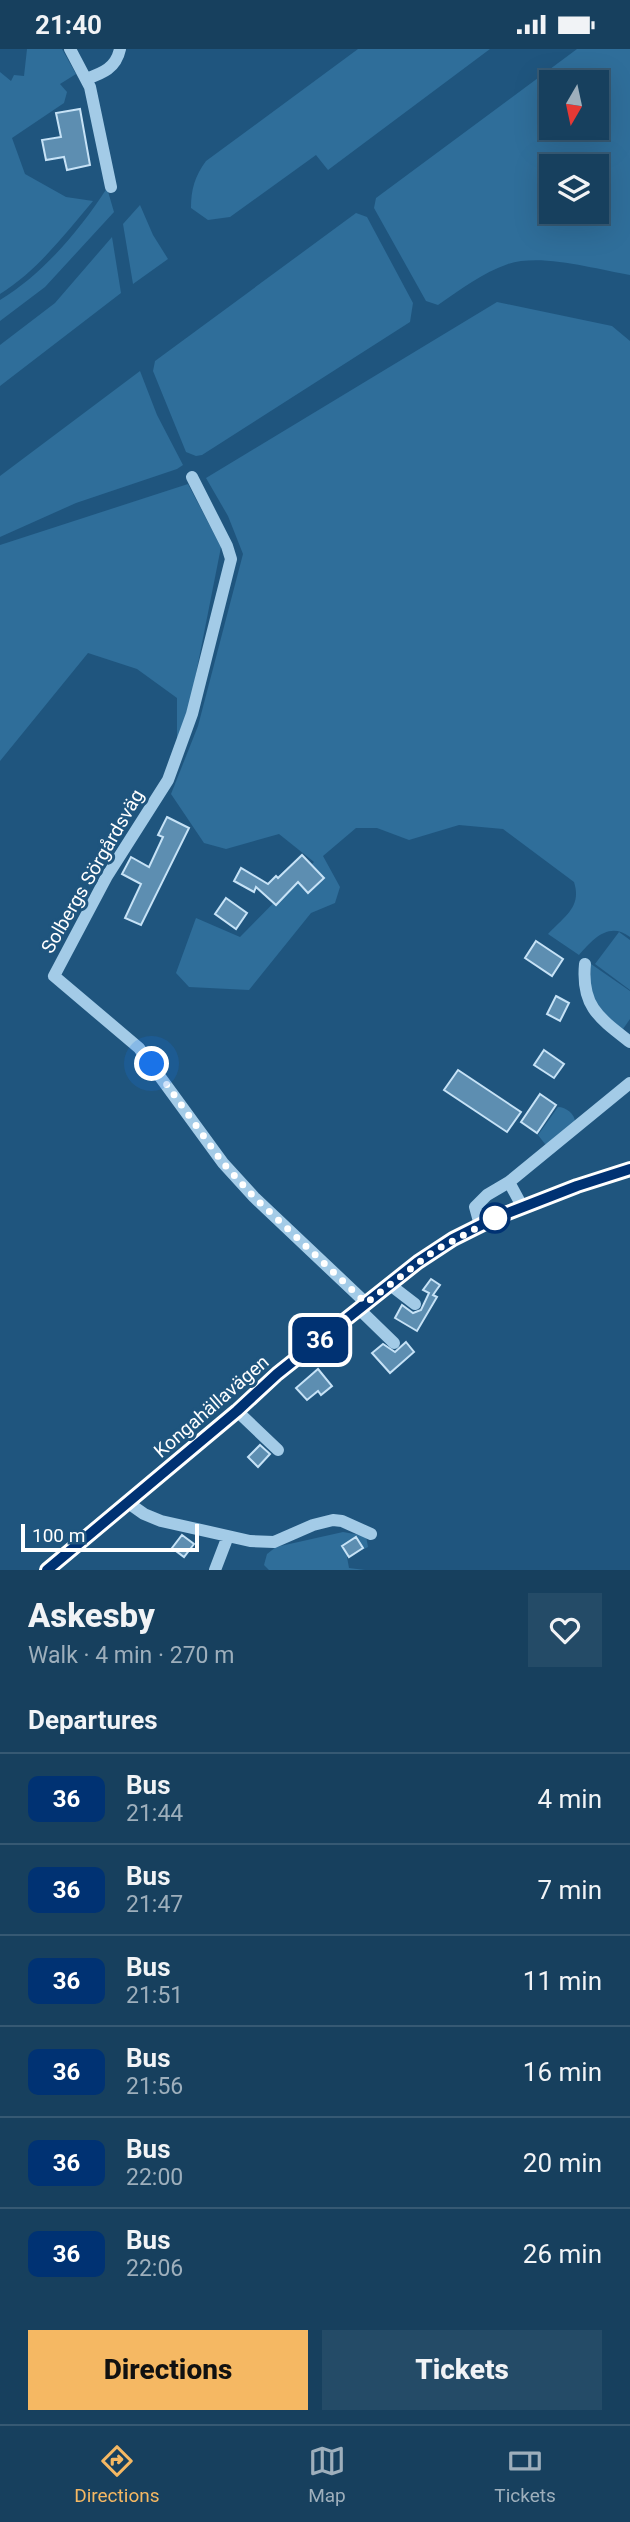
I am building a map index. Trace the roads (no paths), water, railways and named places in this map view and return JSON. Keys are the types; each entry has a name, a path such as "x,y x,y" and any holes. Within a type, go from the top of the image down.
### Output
{"street":[{"path":"70,49 86,79 94,105 111,187"},
{"path":"86,79 115,64 120,49"},
{"name":"Solbergs Sörgårdsväg","path":"192,477 228,545 231,559 192,714 168,780 107,876 54,976 139,1048 223,1163 362,1306"},
{"path":"585,964 583,983 587,1000 601,1017 630,1042"},
{"path":"480,1225 475,1207 487,1195 509,1182 630,1083"},
{"name":"Kongahällavägen","path":"47,1570 237,1411 277,1374 434,1251 480,1225 522,1206 630,1169"},
{"path":"509,1182 522,1206"},
{"path":"389,1284 415,1304"},
{"path":"362,1306 394,1343"},
{"path":"237,1411 278,1450"},
{"path":"127,1502 150,1517 250,1541 274,1542 313,1525 333,1520 372,1534"},
{"path":"215,1570 228,1536"},
{"path":"58,1560 70,1570"}]}
